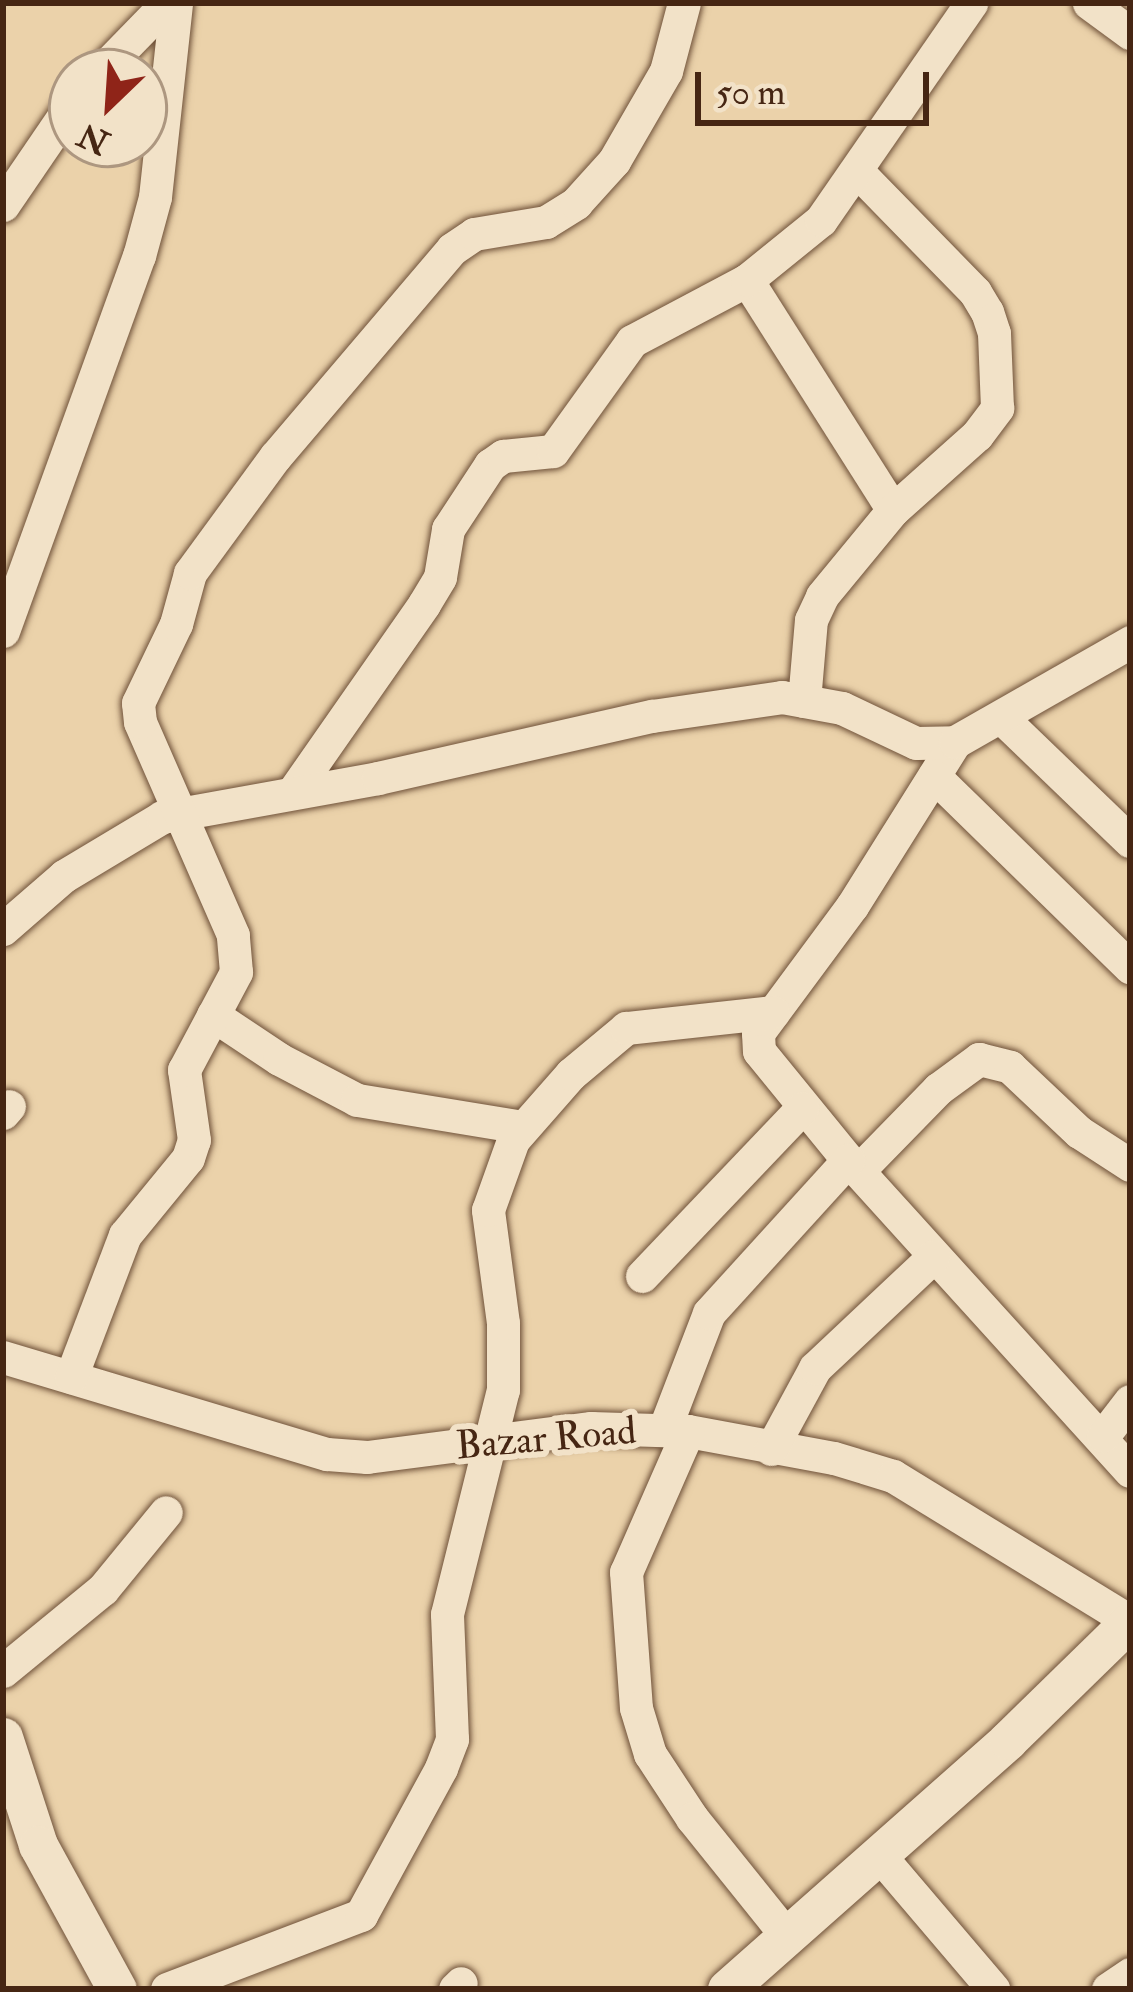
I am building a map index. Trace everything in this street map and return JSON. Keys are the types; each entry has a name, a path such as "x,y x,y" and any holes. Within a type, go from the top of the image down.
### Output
{"street":[{"path":"123,48 166,3"},
{"path":"3,631 139,256 154,197 176,3"},
{"path":"71,1377 125,1235 188,1158 194,1140 184,1070 236,972 237,952 138,703 176,624 199,554 347,368 452,249 474,234 546,222 576,203 614,160 667,71 684,3"},
{"path":"293,792 440,578 448,529 490,465 502,455 553,452 632,341 747,280 821,220 970,3"},
{"path":"1089,3 1130,33"},
{"path":"3,205 48,139"},
{"path":"804,701 811,620 822,596 893,510 977,435 997,408 994,333 975,292 857,171"},
{"path":"747,280 893,510"},
{"path":"3,929 64,876 162,817 652,716 782,697 842,708 916,742 955,742 1130,642"},
{"path":"1000,717 1130,842"},
{"path":"955,742 852,906 758,1033 759,1051 853,1166 1130,1471"},
{"path":"934,776 1130,967"},
{"path":"167,1989 346,1923 373,1901 452,1739 444,1636 505,1369 488,1210 503,1161 522,1127 571,1073 626,1028 773,1012"},
{"path":"213,1016 296,1070 357,1100 522,1127"},
{"path":"787,1936 692,1818 650,1754 638,1721 626,1572 676,1431 709,1313 853,1166 938,1089 979,1059 1010,1067 1078,1132 1130,1165"},
{"path":"642,1276 802,1108"},
{"path":"771,1448 815,1368 934,1256"},
{"name":"Bazar Road","path":"3,1357 327,1454 367,1457 591,1428 676,1431 834,1458 893,1476 1130,1621"},
{"path":"1103,1436 1130,1401"},
{"path":"3,1671 103,1588 166,1512"},
{"path":"747,1982 787,1936 880,1856 1130,1621"},
{"path":"3,1737 38,1845 117,1989"},
{"path":"880,1856 993,1989"},
{"path":"1108,1989 1130,1974"}]}
